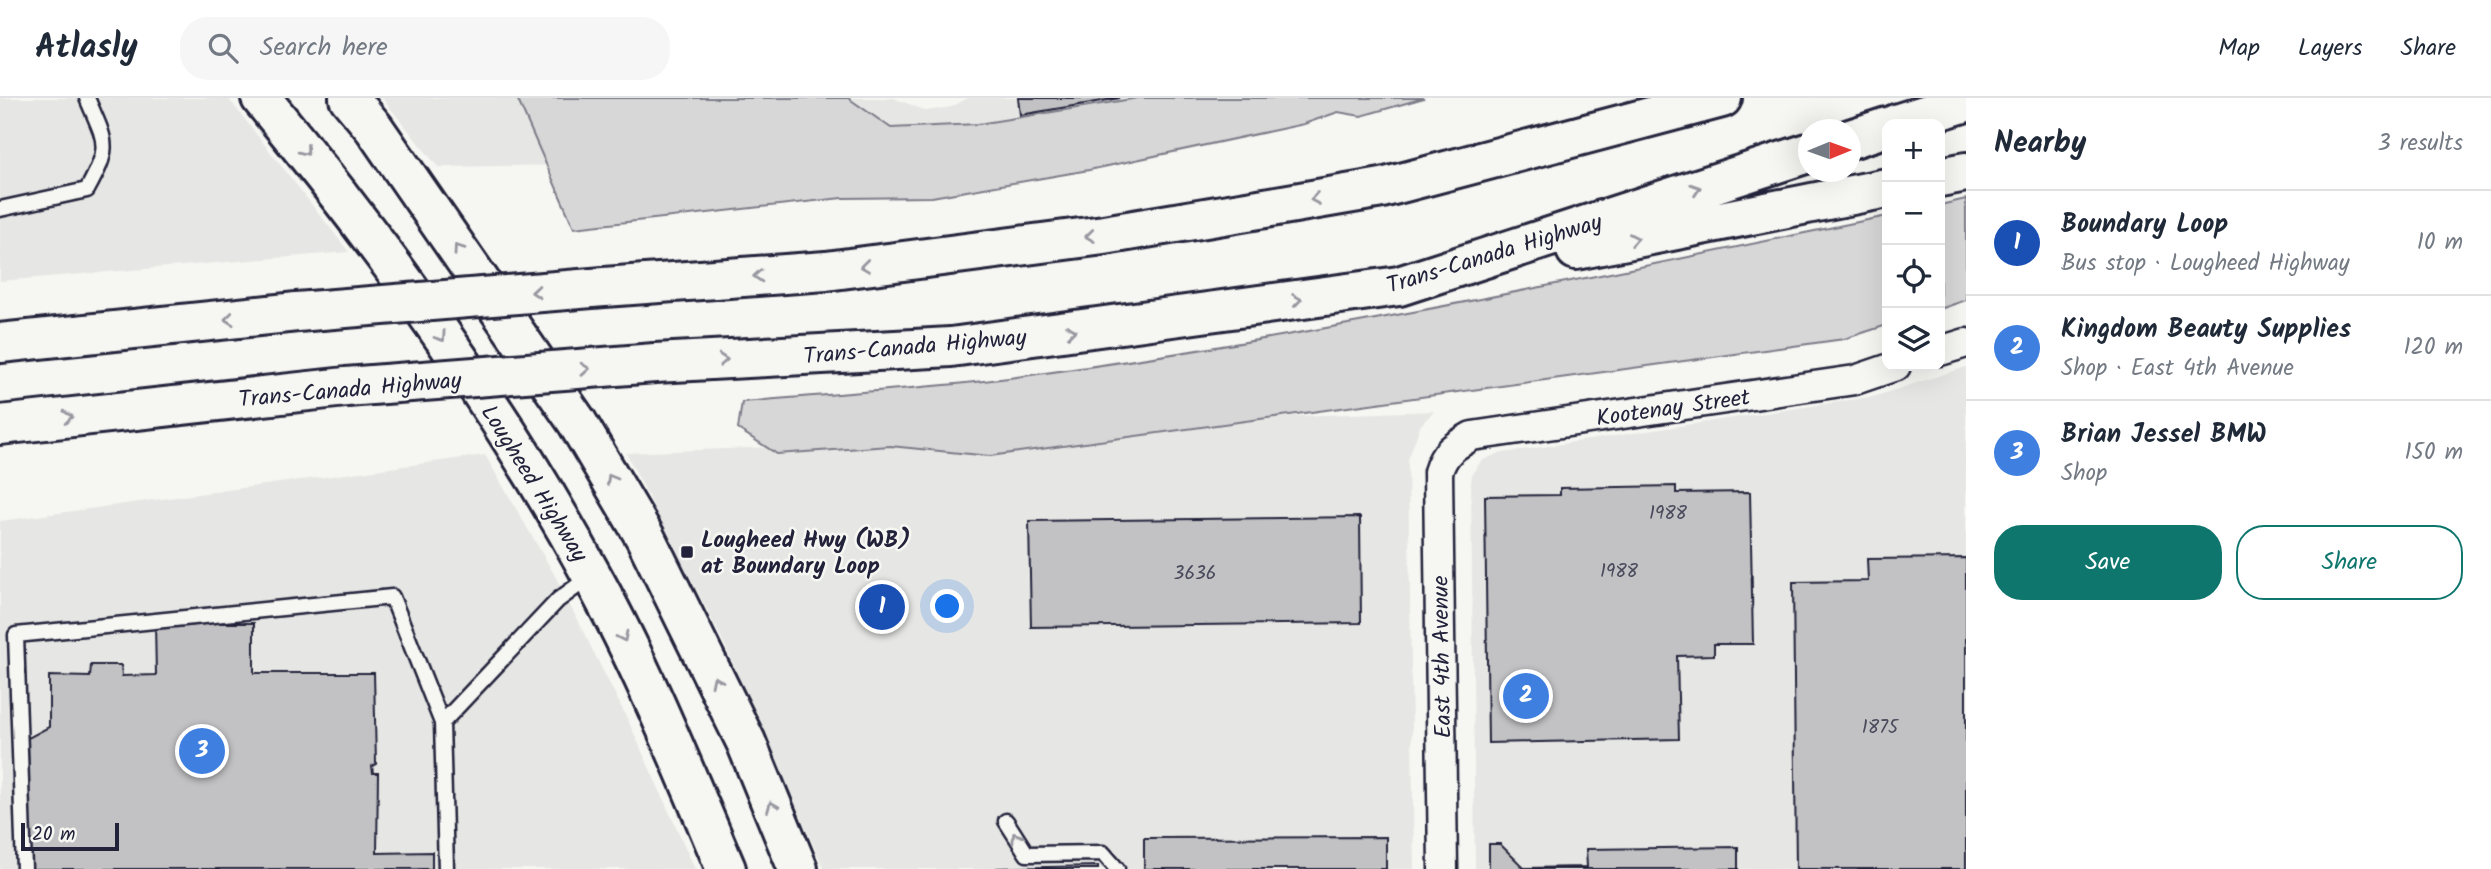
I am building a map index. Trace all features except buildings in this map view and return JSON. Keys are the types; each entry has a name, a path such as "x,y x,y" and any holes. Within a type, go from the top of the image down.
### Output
{"main road":[{"name":"Lougheed Highway","path":"261,98 389,261 505,430 592,575 656,703 726,869"},
{"path":"349,98 374,128 577,422 645,537 747,742 798,869"},
{"path":"1382,188 1628,98"},
{"path":"0,343 297,312 604,286 826,271 1104,234 1382,188 1722,98"},
{"path":"1912,119 1966,102"},
{"path":"1861,135 1882,129"},
{"name":"Trans-Canada Highway","path":"0,425 346,387 655,363 951,347 1399,286 1798,156"},
{"path":"1945,176 1966,172"},
{"path":"1399,286 1882,189"}],"street":[{"path":"1945,349 1966,343"},
{"name":"Kootenay Street","path":"1450,448 1472,436 1856,380 1882,371"},
{"name":"East 4th Avenue","path":"1443,869 1438,472 1450,448"}],"lane":[{"path":"0,209 87,190 98,170 106,143 87,98"},
{"path":"442,723 558,600 592,575"},
{"path":"23,869 16,635 392,597 442,723 446,869"},
{"path":"1006,821 1027,854 1103,853 1117,869"}],"shaded area":[{"path":"0,98 228,98 349,252 0,281"},
{"path":"382,98 894,98 926,111 951,107 968,98 1261,98 981,159 438,167"},
{"path":"517,98 848,98 891,128 978,124 1138,98 1424,98 1361,116 1338,112 1304,124 1089,170 932,197 842,198 574,228"},
{"path":"1966,199 1966,300 1945,307 1945,245 1945,204"},
{"path":"1882,217 1882,327 1844,339 990,456 890,446 777,454 738,429 742,402 965,383 1145,358 1358,322"},
{"path":"1966,367 1966,869 1475,869 1471,483 1472,475 1481,461 1497,454 1876,396"},
{"path":"1434,411 1420,426 1408,460 1414,869 824,869 723,641 626,453 1011,437 1216,419"},
{"path":"485,455 554,574 626,716 695,869 0,869 0,521"}],"place":[{"name":"Lougheed Hwy (WB) at Boundary Loop","path":"687,552"},
{"name":"Boundary Loop","path":"882,607"},
{"name":"Kingdom Beauty Supplies","path":"1526,696"},
{"name":"Brian Jessel BMW","path":"202,751"}]}
